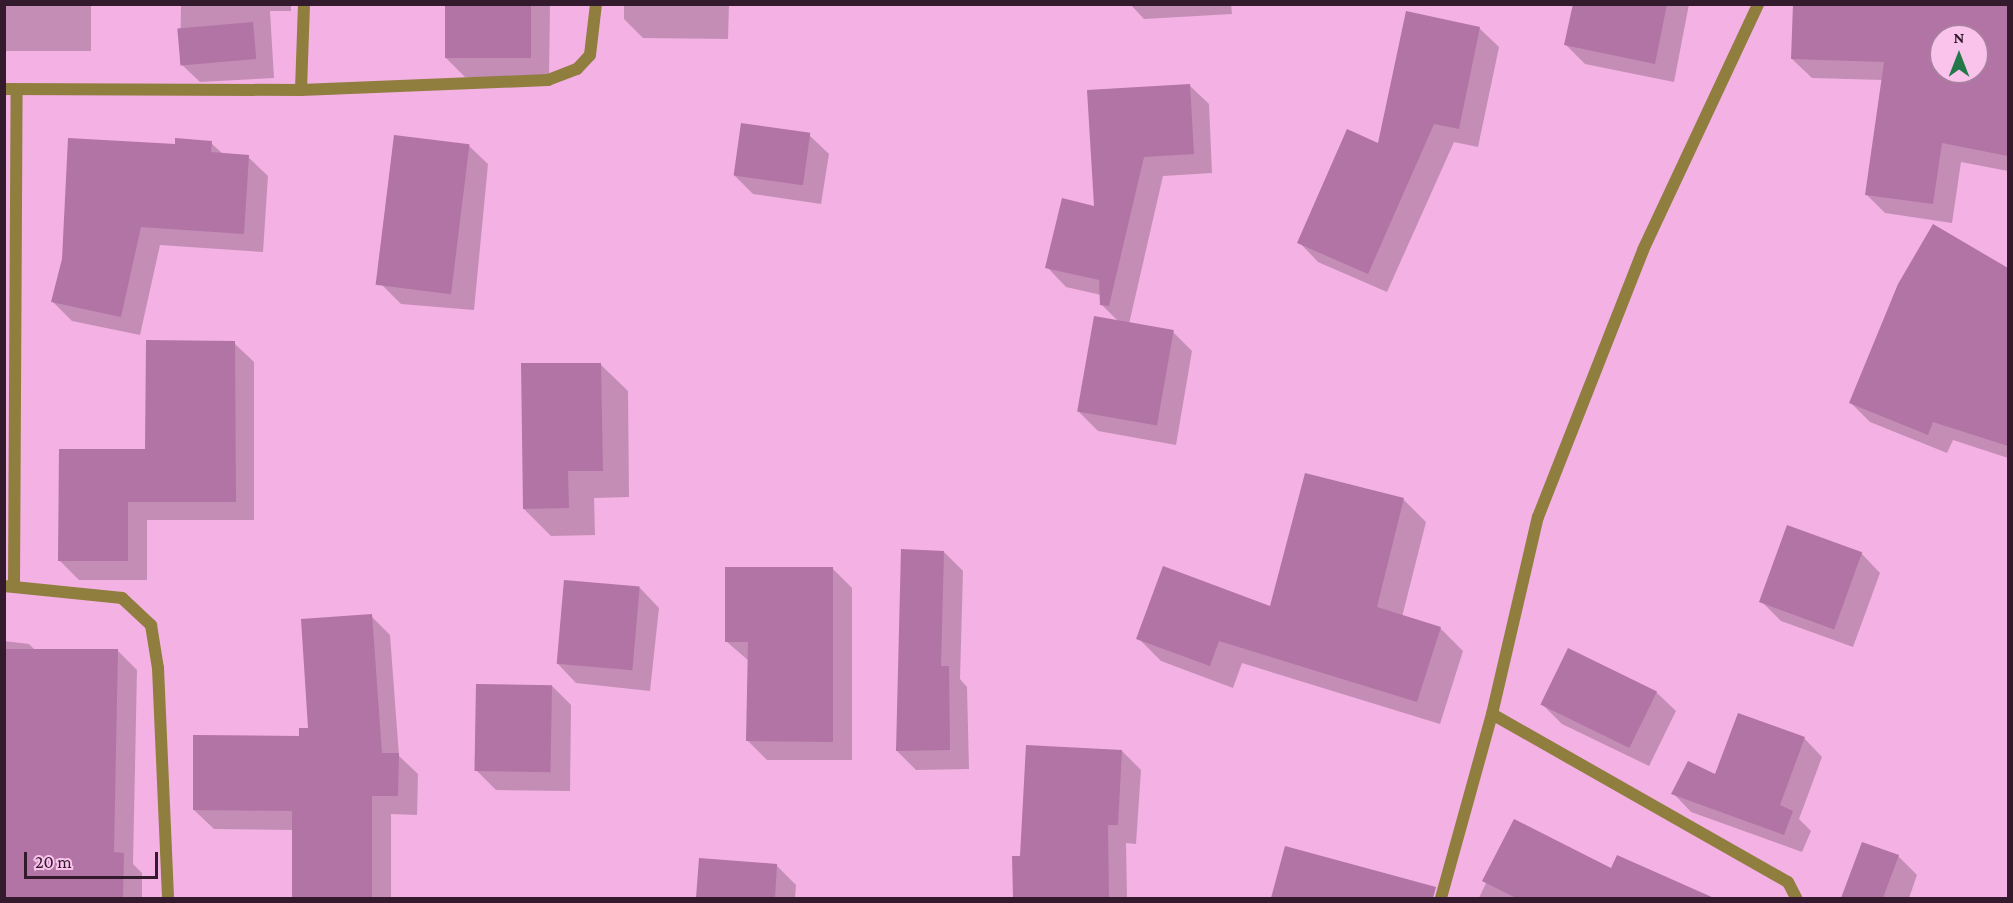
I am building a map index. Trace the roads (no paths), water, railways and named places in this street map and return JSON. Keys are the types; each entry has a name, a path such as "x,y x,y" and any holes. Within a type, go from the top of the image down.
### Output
{"street":[{"path":"301,90 304,4"},
{"path":"168,898 158,668 151,625 122,598 9,585 11,89 301,90 548,80 577,69 590,55 596,4"},
{"path":"1441,898 1492,714 1538,517 1558,461 1643,250 1758,4"},
{"path":"1492,714 1788,882 1796,898"}]}
